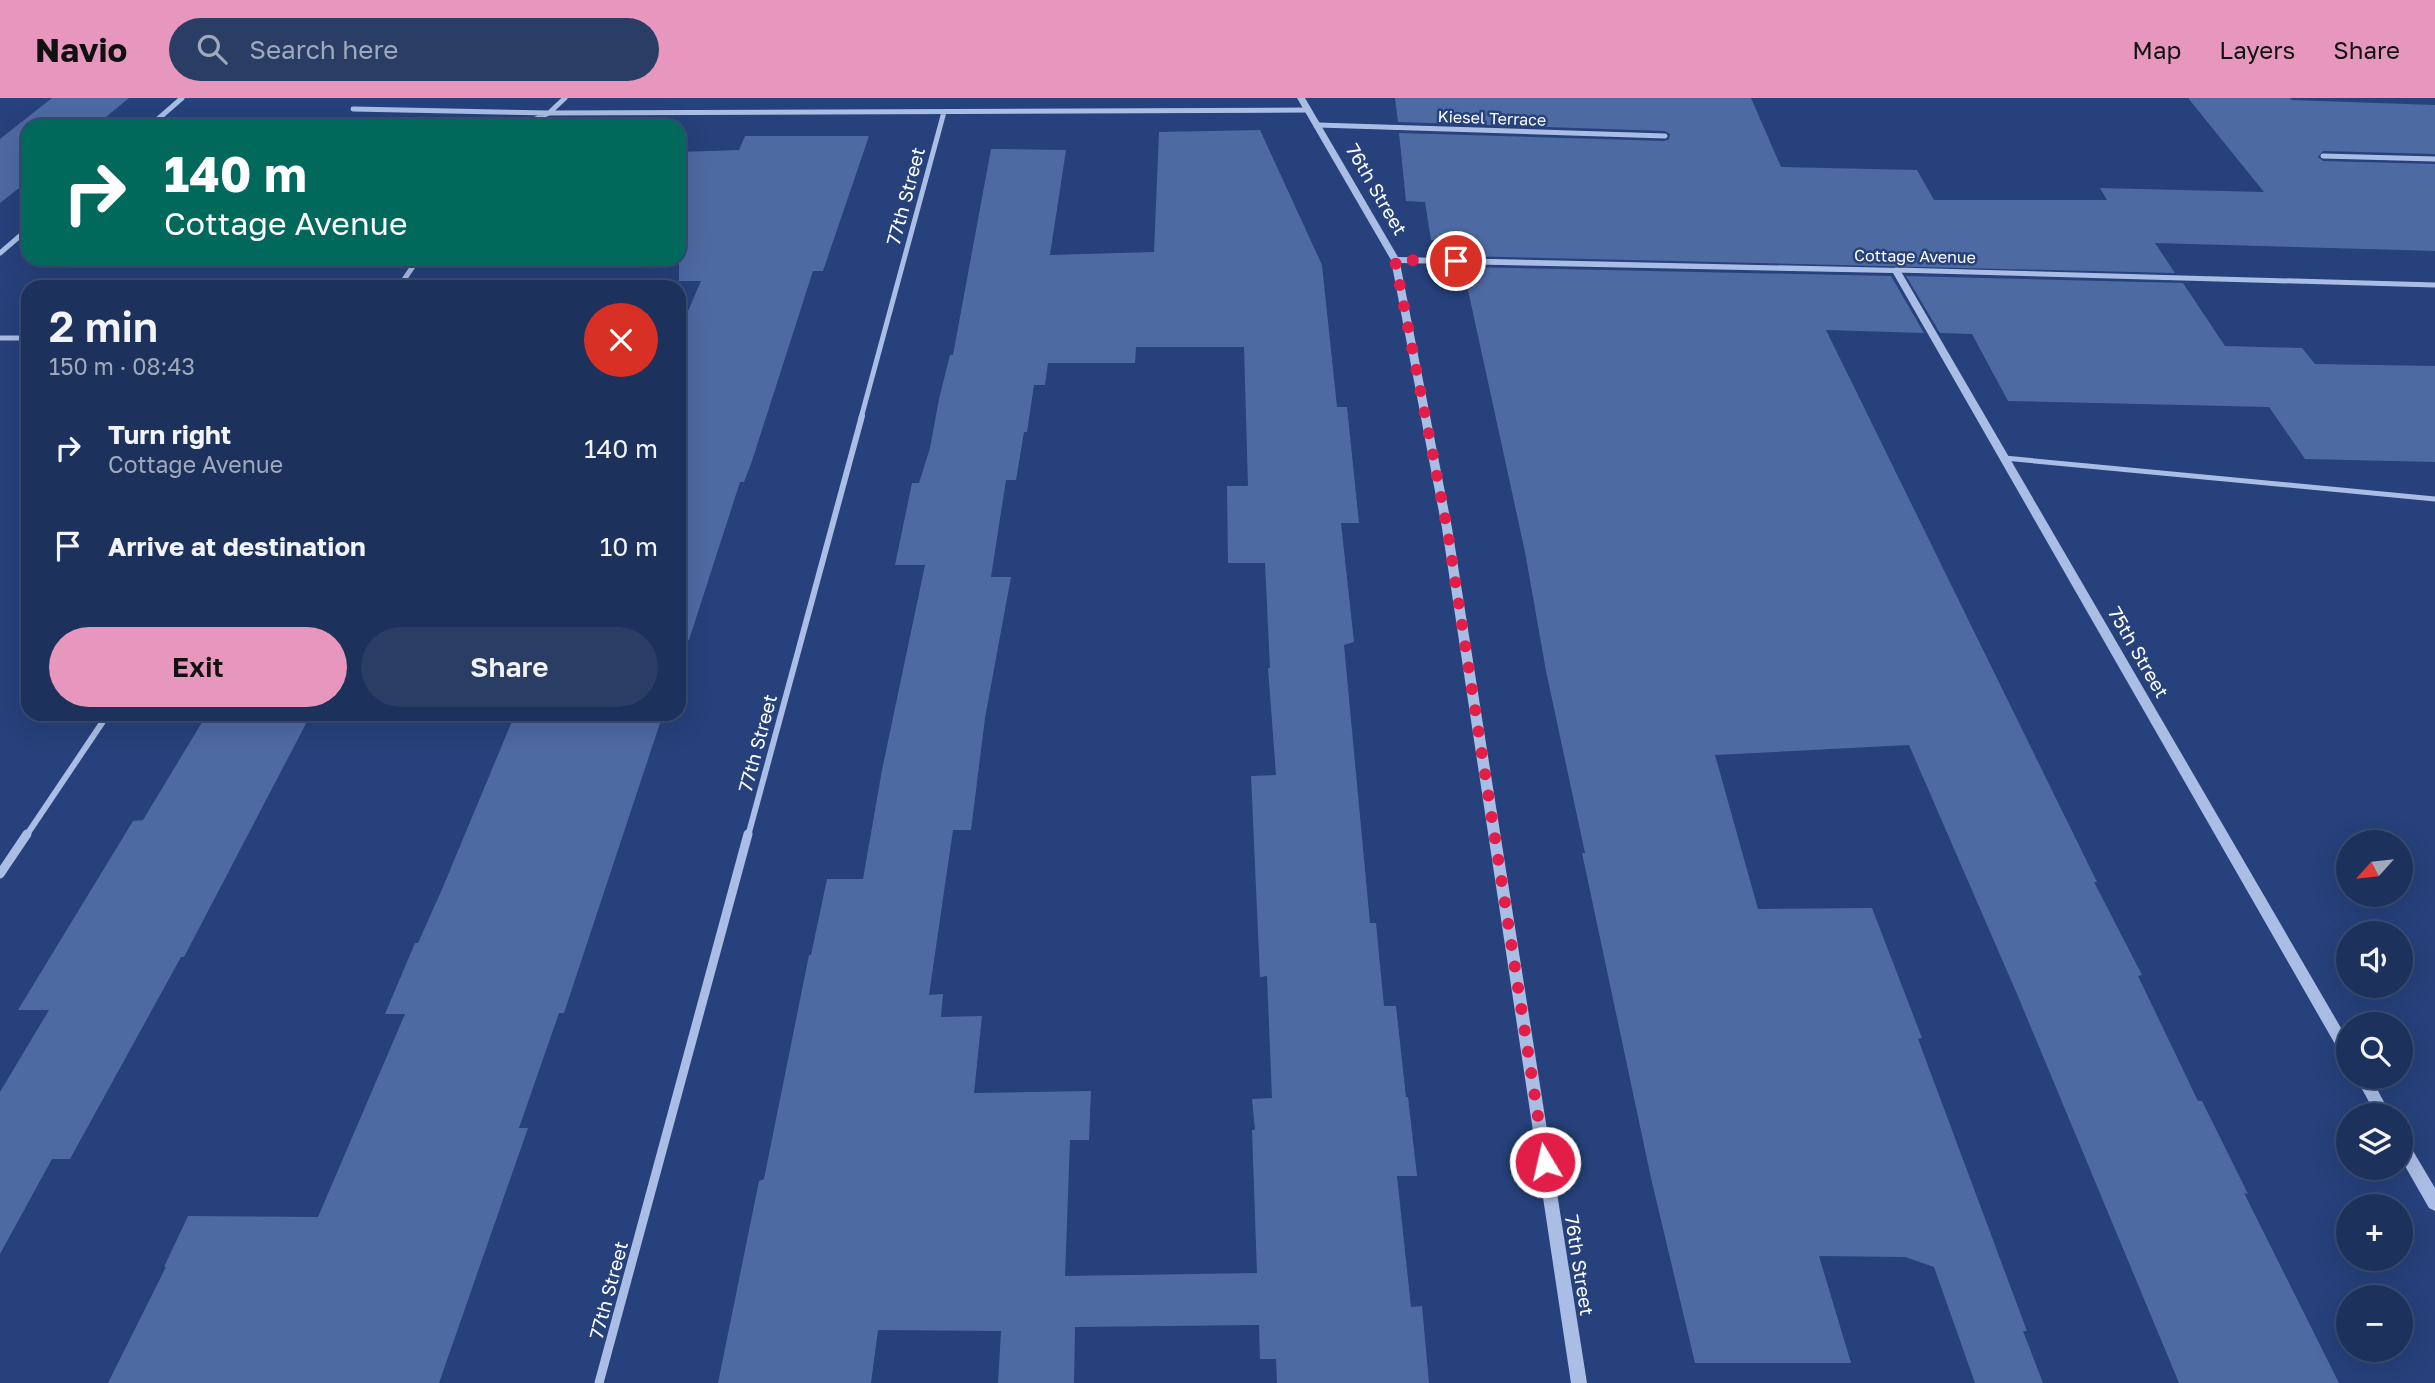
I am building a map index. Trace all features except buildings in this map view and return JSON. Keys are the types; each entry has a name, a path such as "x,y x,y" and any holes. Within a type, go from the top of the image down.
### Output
{"street":[{"path":"158,119 183,98"},
{"path":"535,119 548,113 565,98"},
{"name":"76th Street","path":"1301,98 1395,260 1449,541 1579,1383"},
{"path":"353,109 548,113 1308,110"},
{"name":"77th Street","path":"599,1383 944,111"},
{"name":"Kiesel Terrace","path":"1318,125 1665,136"},
{"path":"2323,156 2435,159"},
{"path":"0,253 21,235"},
{"name":"Cottage Avenue","path":"1395,260 2435,285"},
{"name":"75th Street","path":"1896,270 2336,1032"},
{"path":"0,338 21,338"},
{"path":"0,874 103,721"},
{"path":"2413,1165 2435,1203"}],"lane":[{"path":"2004,458 2435,499"}],"route":[{"path":"1456,261 1395,260 1447,528 1545,1162"}]}
